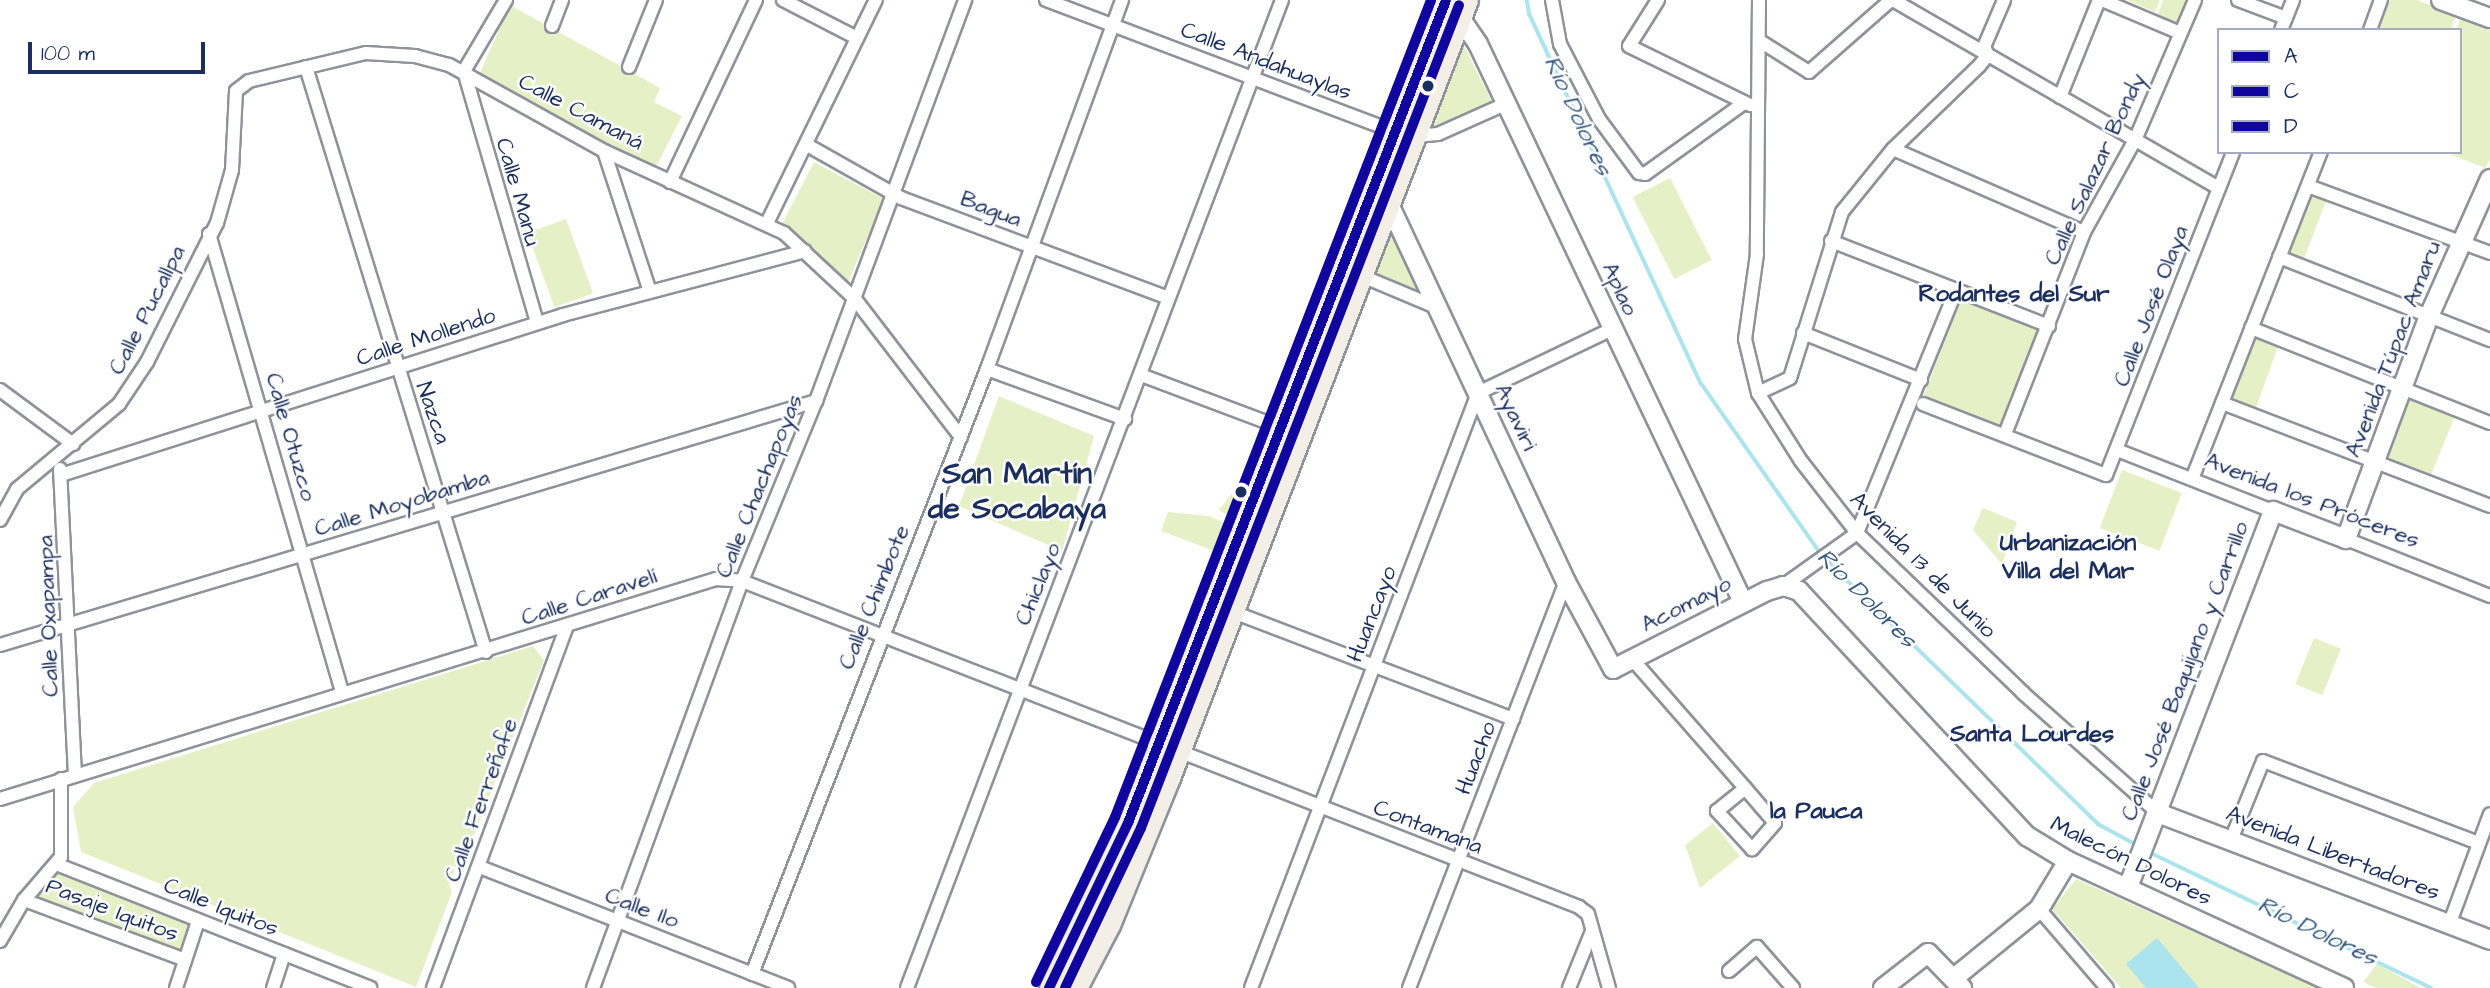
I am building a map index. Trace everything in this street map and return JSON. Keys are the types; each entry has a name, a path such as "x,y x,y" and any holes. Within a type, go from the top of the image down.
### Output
{"main road":[{"path":"1049,988 1104,878 1159,742 1368,194 1447,0"},
{"path":"1077,988 1120,903 1180,752 1465,8"}],"street":[{"path":"464,71 506,0"},
{"path":"552,26 562,0"},
{"path":"670,181 755,0"},
{"path":"783,0 856,38"},
{"path":"767,223 876,0"},
{"name":"Calle Chachapoyas","path":"593,988 742,581 816,401 965,0"},
{"name":"Calle Andahuaylas","path":"1046,0 1393,131"},
{"name":"Calle Chimbote","path":"752,974 882,632 987,369 1122,0"},
{"name":"Chiclayo","path":"908,988 1019,687 1125,419 1168,298 1282,0"},
{"name":"Aplao","path":"1447,0 1465,8 1505,104 1742,602"},
{"path":"1552,0 1560,44 1599,119 1639,173 1646,174 1744,103"},
{"path":"1658,0 1629,46 1761,109"},
{"name":"Avenida 13 de Junio","path":"1759,0 1761,109 1758,254 1745,339 1758,393 1853,537 2158,813"},
{"path":"1760,41 1809,72 1892,0 2219,188"},
{"path":"2060,97 2101,0 2180,33"},
{"name":"Calle Salazar Bondy","path":"2004,434 2084,232 2135,140 2195,0"},
{"path":"2238,0 2284,24 2293,0"},
{"path":"2371,28 2381,0"},
{"path":"2441,0 2490,18"},
{"path":"1988,54 1984,47 2000,1"},
{"path":"629,67 651,2"},
{"name":"Calle Camaná","path":"209,234 232,170 236,91 249,81 366,53 415,56 464,71 604,151 767,223 805,251 855,299 961,437"},
{"path":"1758,393 1790,378 1842,212 1893,149 1988,54"},
{"name":"Nazca","path":"306,67 395,369 444,511 486,652"},
{"name":"Calle Manu","path":"464,71 537,323"},
{"path":"1415,136 1438,134 1505,104"},
{"name":"Bagua","path":"807,145 895,191 901,198 1168,298"},
{"path":"1893,149 2084,232"},
{"path":"604,151 650,292"},
{"name":"Calle José Olaya","path":"2004,434 2106,475 2232,154"},
{"path":"2192,480 2320,154"},
{"name":"Avenida Túpac Amaru","path":"2346,539 2429,316 2490,178"},
{"path":"2308,186 2490,253"},
{"path":"1368,194 1389,204"},
{"name":"Ayaviri","path":"1389,204 1566,582 1606,663 1613,669"},
{"name":"Calle Otuzco","path":"209,234 263,412 342,693"},
{"name":"Calle Pucallpa","path":"0,520 17,489 74,444 133,386 209,234"},
{"path":"1831,241 2049,326"},
{"name":"Calle Mollendo","path":"64,474 537,323 805,251"},
{"path":"2278,257 2490,340"},
{"path":"1362,276 1437,307"},
{"path":"1783,586 1853,537 1921,380 1956,290"},
{"path":"2251,328 2490,423"},
{"path":"1478,393 1612,329"},
{"path":"1803,334 1921,380"},
{"path":"987,369 1125,419"},
{"path":"1141,375 1301,435"},
{"path":"0,390 74,444"},
{"name":"Huancayo","path":"1251,988 1478,393"},
{"name":"Calle Moyobamba","path":"0,645 816,401"},
{"path":"2222,403 2490,506"},
{"path":"1923,404 2004,434"},
{"name":"Avenida los Próceres","path":"2117,450 2490,596"},
{"path":"53,461 64,474"},
{"name":"Calle Oxapampa","path":"64,474 75,774"},
{"name":"Calle José Baquijano y Carrillo","path":"2128,887 2273,511"},
{"name":"Calle Caravelí","path":"0,799 342,693 486,652 716,579 742,581 882,632 1180,752"},
{"name":"Huacho","path":"1409,988 1566,582"},
{"name":"Acomayo","path":"1613,669 1742,602 1783,586"},
{"name":"Malecón Dolores","path":"1783,586 1811,598 2026,836 2068,860 2339,987"},
{"path":"1233,612 1513,719"},
{"name":"Calle Ferreñafe","path":"433,988 480,867 567,625"},
{"path":"1633,660 1745,788 1775,823 1752,849 1717,811 1745,788"},
{"name":"Contamana","path":"1180,752 1320,809 1579,907 1588,914 1609,988"},
{"path":"2231,839 2263,761 2479,843"},
{"path":"0,941 24,900 61,857 61,779"},
{"name":"Avenida Libertadores","path":"2158,813 2490,940"},
{"path":"2449,925 2490,814"},
{"path":"1883,988 1928,953 1958,983 2039,909 2068,860"},
{"name":"Calle Iquitos","path":"57,864 370,988"},
{"name":"Calle Ilo","path":"480,867 788,988"},
{"name":"Pasaje Iquitos","path":"24,900 185,960"},
{"path":"2039,909 2107,988"},
{"path":"176,988 198,921"},
{"path":"1569,988 1592,931"},
{"path":"1729,971 1757,947 1793,988"},
{"path":"274,988 284,954"}],"green space":[{"path":"2127,0 2160,0 2155,12"},
{"path":"2163,0 2187,0 2177,24 2157,16"},
{"path":"2390,0 2417,0 2456,15 2452,28 2380,27"},
{"path":"510,5 660,88 654,102 682,116 655,169 479,75"},
{"path":"2461,16 2490,27 2490,160 2485,168 2450,154 2462,154 2462,28 2457,28"},
{"path":"1463,44 1493,104 1432,131"},
{"path":"814,162 884,199 847,284 782,224"},
{"path":"1670,178 1712,260 1674,279 1633,197"},
{"path":"2310,190 2328,197 2303,262 2285,255"},
{"path":"1366,214 1376,218 1296,416 1286,411"},
{"path":"566,219 593,293 554,307 527,233"},
{"path":"1392,224 1429,301 1372,277"},
{"path":"1961,298 2038,328 1999,430 1922,400"},
{"path":"2254,334 2279,343 2255,410 2230,401"},
{"path":"2407,393 2456,413 2430,479 2380,459"},
{"path":"999,396 1094,436 1062,551 959,506"},
{"path":"1280,444 1290,448 1231,594 1221,590"},
{"path":"2122,470 2182,493 2160,551 2100,528"},
{"path":"1238,486 1243,487 1231,518 1219,510"},
{"path":"1983,508 2017,522 2002,564 1973,530"},
{"path":"1168,512 1209,516 1227,524 1217,552 1161,531"},
{"path":"1212,622 1222,626 1179,732 1169,728"},
{"path":"2314,638 2341,649 2322,695 2295,684"},
{"path":"533,646 544,660 474,835 467,838 449,885 452,892 416,987 81,852 73,807 94,783"},
{"path":"1158,762 1167,767 1111,910 1069,988 1056,988"},
{"path":"1713,823 1740,856 1700,888 1685,845"},
{"path":"63,871 187,920 193,925 184,951 31,898 54,872"},
{"path":"2076,879 2318,988 2121,988 2052,909"},
{"path":"2377,964 2421,988 2376,988 2363,982"}],"water":[{"path":"2157,938 2199,988 2146,988 2126,964"}],"waterway":[{"name":"Río Dolores","path":"1527,0 1530,15 1701,383 1821,554"},
{"name":"Río Dolores","path":"1826,560 2098,824 2139,846"},
{"name":"Río Dolores","path":"2149,852 2431,988"}],"transit line":[{"name":"D","path":"1036,982 1115,817 1431,0"},
{"name":"A","path":"1049,988 1128,823 1446,0"},
{"name":"C","path":"1065,988 1141,828 1459,5"}],"district":[{"name":"Rodantes del Sur","path":"2014,295"},
{"name":"San Martín de Socabaya","path":"1017,491"},
{"name":"Urbanización Villa del Mar","path":"2068,558"},
{"name":"Santa Lourdes","path":"2032,735"},
{"name":"la Pauca","path":"1816,812"}]}
